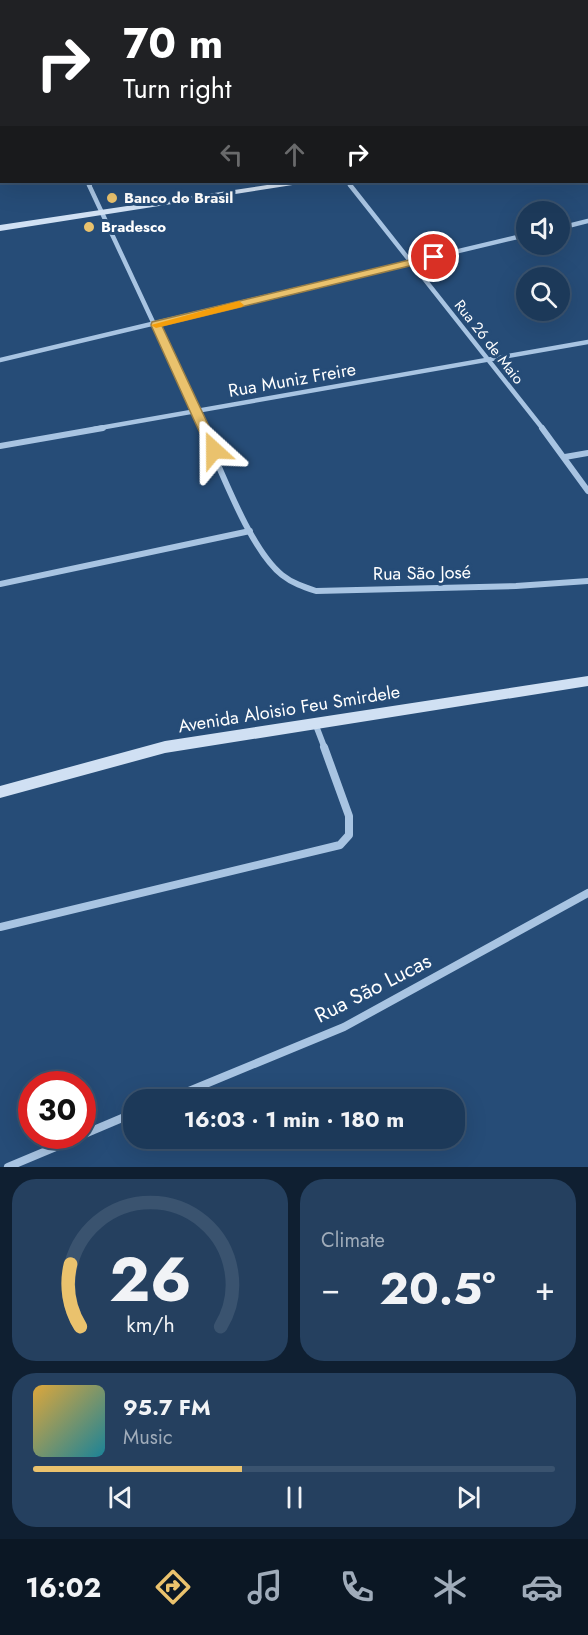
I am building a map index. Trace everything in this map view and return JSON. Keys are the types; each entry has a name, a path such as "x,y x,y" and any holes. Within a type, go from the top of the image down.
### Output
{"street":[{"name":"Rua São José","path":"88,183 196,410 250,531 267,561 286,580 297,586 316,591 516,586 588,581"},
{"path":"0,228 292,183"},
{"name":"Rua 26 de Maio","path":"349,183 565,457 588,490"},
{"path":"570,226 588,221"},
{"path":"0,360 516,238"},
{"name":"Rua Muniz Freire","path":"0,446 588,342"},
{"path":"565,457 588,453"},
{"path":"0,584 250,531"},
{"name":"Avenida Aloisio Feu Smirdele","path":"0,792 165,747 588,681"},
{"path":"0,927 340,846 349,835 349,816 315,722"},
{"name":"Rua São Lucas","path":"194,1089 344,1027 588,893"},
{"path":"96,1129 123,1118"},
{"path":"8,1167 50,1149"}],"slow traffic":[{"path":"156,325 239,305"}],"place":[{"name":"Banco do Brasil","path":"112,198"},
{"name":"Bradesco","path":"89,227"}],"route":[{"path":"214,450 156,325 434,257"}]}
